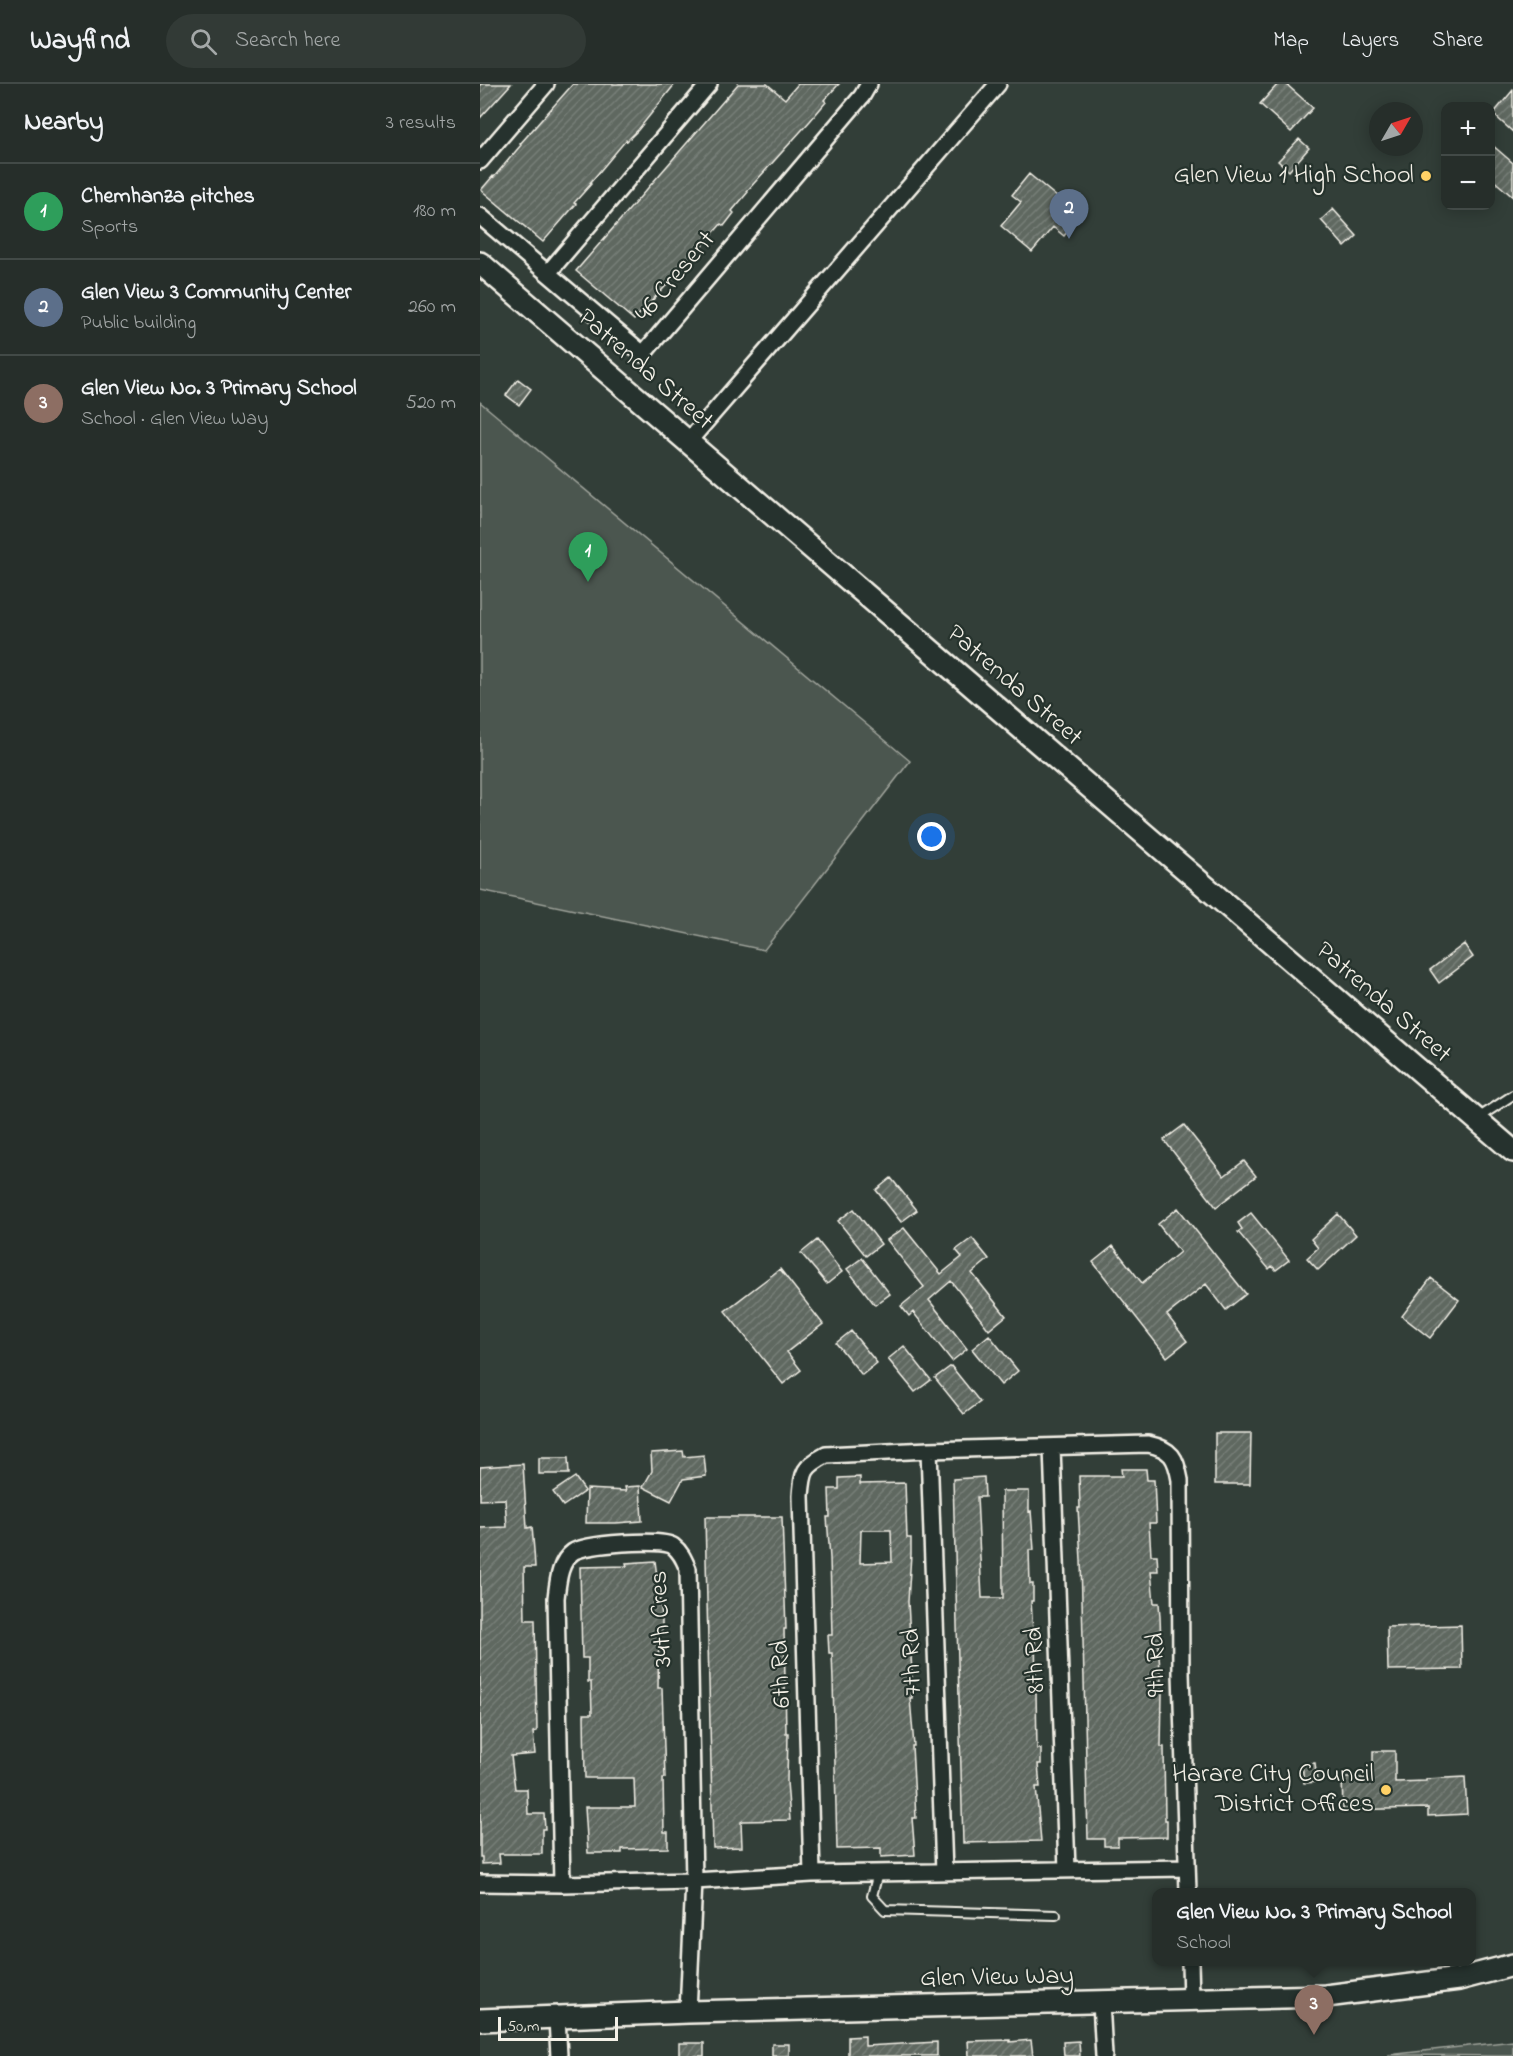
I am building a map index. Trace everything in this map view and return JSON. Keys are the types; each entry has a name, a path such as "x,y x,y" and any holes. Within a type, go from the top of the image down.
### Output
{"street":[{"path":"480,161 546,84"},
{"path":"480,216 548,273 709,84"},
{"name":"46 Cresent","path":"548,273 643,354 862,96 869,84"},
{"path":"688,442 999,84"},
{"name":"Patrenda Street","path":"480,263 1513,1151"},
{"name":"9th Rd","path":"1052,1447 1148,1444 1160,1446 1176,1461 1180,1480 1181,1673 1188,1888"},
{"path":"929,1449 1052,1447"},
{"name":"8th Rd","path":"1052,1447 1067,1870"},
{"name":"6th Rd","path":"812,1874 801,1496 803,1474 814,1461 826,1455 929,1449"},
{"name":"7th Rd","path":"929,1449 944,1872"},
{"name":"34th Cres","path":"562,1884 556,1598 564,1562 574,1552 586,1546 659,1542 672,1545 682,1555 688,1569 694,1881 688,2012"},
{"path":"480,1883 562,1884 694,1881 812,1874 1187,1868"},
{"name":"Glen View Way","path":"480,2020 688,2012 1326,1996 1459,1979 1513,1965"},
{"path":"1190,1966 1191,2000"},
{"path":"1101,2002 1104,2056"},
{"path":"556,2018 559,2056"}],"lane":[{"path":"1477,1119 1513,1095"},
{"path":"878,1873 872,1896 885,1910 1056,1915"}],"shaded area":[{"path":"480,402 910,761 764,950 480,890"},
{"path":"1513,2041 1513,2056 1388,2055"}],"building":[{"path":"480,84 511,84 480,118"},
{"path":"573,84 675,84 543,242 481,190"},
{"path":"738,84 767,84 785,99 798,84 839,84 824,100 826,102 810,121 747,191 724,226 721,224 634,320 576,271"},
{"path":"1278,84 1286,84 1313,108 1291,132 1260,104"},
{"path":"1513,90 1513,132 1495,116 1495,112"},
{"path":"1299,139 1309,148 1289,171 1278,161"},
{"path":"1495,147 1513,163 1513,197 1495,181"},
{"path":"1029,174 1080,216 1064,236 1053,227 1032,252 1001,226 1021,202 1012,195"},
{"path":"1333,209 1357,236 1345,247 1321,220"},
{"path":"518,379 531,389 519,405 506,395"},
{"path":"1464,944 1473,957 1439,983 1430,970"},
{"path":"1184,1125 1224,1176 1244,1161 1256,1176 1216,1207 1164,1140"},
{"path":"891,1178 917,1210 901,1222 876,1190"},
{"path":"1178,1208 1246,1294 1226,1310 1206,1284 1167,1315 1187,1341 1167,1357 1093,1262 1113,1246 1142,1283 1180,1252 1158,1224"},
{"path":"854,1209 881,1244 866,1256 838,1221"},
{"path":"1251,1213 1289,1260 1276,1270 1272,1266 1269,1269 1238,1232 1242,1229 1238,1223"},
{"path":"1338,1214 1356,1235 1318,1270 1307,1258 1318,1248 1311,1239"},
{"path":"904,1228 941,1274 962,1257 956,1250 972,1238 989,1259 972,1273 1006,1316 989,1330 951,1281 929,1300 967,1349 952,1361 913,1312 909,1316 901,1306 924,1287 887,1240"},
{"path":"817,1240 842,1272 827,1284 801,1253"},
{"path":"862,1258 890,1294 875,1305 847,1269"},
{"path":"780,1269 823,1324 787,1352 801,1370 783,1384 725,1311"},
{"path":"1431,1278 1459,1300 1430,1338 1402,1316"},
{"path":"851,1331 877,1363 862,1375 836,1343"},
{"path":"989,1335 1018,1371 1001,1385 972,1349"},
{"path":"904,1346 931,1380 915,1392 888,1359"},
{"path":"951,1366 980,1402 964,1414 935,1378"},
{"path":"1215,1433 1251,1433 1250,1484 1215,1484"},
{"path":"683,1451 684,1457 704,1455 706,1476 683,1479 671,1501 643,1487 652,1471 651,1453"},
{"path":"539,1458 568,1458 569,1474 539,1474"},
{"path":"523,1464 527,1528 532,1527 535,1567 524,1567 525,1620 535,1620 537,1731 533,1732 535,1754 511,1756 515,1789 527,1789 528,1814 544,1814 545,1829 542,1829 542,1854 499,1854 500,1863 482,1864 482,1857 480,1857 480,1528 507,1527 505,1499 480,1500 480,1467"},
{"path":"1121,1469 1146,1469 1147,1480 1154,1480 1156,1523 1149,1523 1151,1555 1157,1555 1158,1571 1151,1571 1154,1603 1159,1603 1160,1617 1161,1644 1158,1644 1162,1693 1161,1747 1164,1747 1167,1837 1118,1838 1118,1846 1104,1846 1104,1839 1088,1839 1079,1476 1122,1476"},
{"path":"575,1477 585,1491 563,1506 553,1492"},
{"path":"860,1477 860,1484 905,1483 907,1538 911,1538 908,1602 912,1673 912,1698 910,1698 914,1746 912,1746 916,1818 912,1818 915,1855 881,1857 881,1848 837,1849 832,1653 829,1653 828,1635 832,1635 827,1517 830,1517 829,1489 839,1489 839,1478","holes":["861,1530 891,1530 892,1562 860,1563"]},
{"path":"984,1477 985,1497 977,1497 982,1598 1003,1598 1002,1491 1029,1491 1034,1550 1029,1550 1030,1584 1033,1584 1033,1601 1031,1601 1033,1632 1035,1632 1037,1749 1041,1749 1041,1764 1038,1764 1040,1787 1036,1787 1041,1841 963,1843 953,1479"},
{"path":"640,1486 642,1521 586,1523 587,1489 626,1491 625,1487"},
{"path":"705,1517 782,1517 786,1629 784,1629 786,1733 788,1733 787,1782 790,1820 741,1822 742,1847 713,1848"},
{"path":"655,1561 662,1616 662,1632 659,1632 658,1688 662,1688 664,1832 668,1832 668,1848 622,1849 622,1853 588,1853 585,1807 635,1807 634,1778 585,1778 584,1714 592,1714 588,1658 582,1658 580,1567 627,1566 626,1563"},
{"path":"1461,1625 1462,1669 1388,1670 1387,1627"},
{"path":"1373,1751 1395,1751 1395,1782 1465,1777 1467,1814 1428,1816 1428,1808 1343,1810 1342,1778 1373,1778"},
{"path":"1315,1763 1317,1782 1304,1783 1302,1764"},
{"path":"865,2036 865,2046 937,2042 937,2056 848,2056 848,2037"},
{"path":"1010,2040 1010,2042 1031,2040 1033,2056 969,2056 968,2041"},
{"path":"1079,2041 1080,2056 1064,2056 1063,2042"},
{"path":"679,2043 704,2043 704,2056 679,2056"},
{"path":"772,2044 789,2044 789,2056 772,2056"}],"place":[{"name":"Glen View 1 High School","path":"1426,176"},
{"name":"Glen View 3 Community Center","path":"1069,239"},
{"name":"Chemhanza pitches","path":"588,582"},
{"name":"Harare City Council District Offices","path":"1386,1790"},
{"name":"Glen View No. 3 Primary School","path":"1314,2035"}]}
